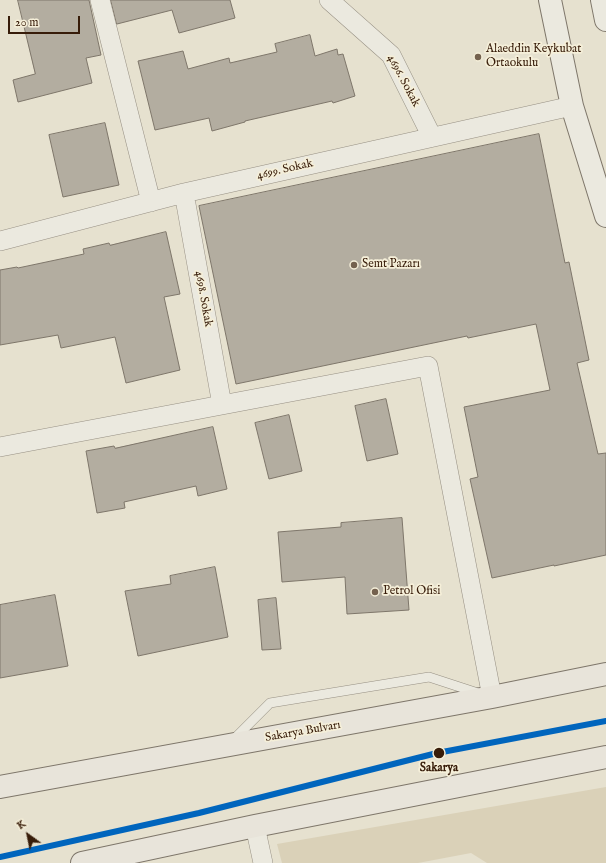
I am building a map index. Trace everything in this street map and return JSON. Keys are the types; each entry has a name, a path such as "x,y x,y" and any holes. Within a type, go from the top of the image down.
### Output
{"main road":[{"name":"Sakarya Bulvarı","path":"0,787 492,697 606,674"},
{"path":"82,863 255,826 606,757"}],"street":[{"path":"100,0 151,202"},
{"name":"4696. Sokak","path":"330,0 391,55 432,137"},
{"path":"550,0 572,106 606,216"},
{"path":"602,0 606,20"},
{"name":"4699. Sokak","path":"0,241 184,193 572,106"},
{"name":"4698. Sokak","path":"184,193 222,405"},
{"path":"0,447 428,366 492,697"},
{"path":"255,826 263,863"}],"lane":[{"path":"228,745 270,703 429,677 492,697"}],"shaded area":[{"path":"606,787 606,863 487,863 471,853 418,863 282,863 277,844"}],"building":[{"path":"18,0 89,0 101,55 86,58 92,83 18,102 13,80 35,74"},
{"path":"111,0 230,0 235,18 179,33 172,10 117,24"},
{"path":"310,35 315,56 337,49 338,55 343,54 355,96 333,103 332,101 245,121 212,131 209,118 155,130 138,61 183,51 188,69 229,58 230,63 277,52 275,44"},
{"path":"105,123 119,185 63,197 49,135"},
{"name":"Semt Pazarı","path":"539,134 565,263 569,262 589,360 577,363 598,454 606,453 606,555 492,578 470,479 478,477 464,407 550,390 536,324 468,338 467,336 236,384 199,206"},
{"path":"166,232 180,294 164,297 180,370 126,383 115,337 61,348 58,335 0,345 0,270 18,268 84,254 83,249 109,243 110,245"},
{"path":"386,399 398,454 367,461 355,406"},
{"path":"289,415 302,471 269,479 255,423"},
{"path":"213,427 227,489 198,496 196,486 124,502 125,508 97,513 86,451 114,446 115,448"},
{"path":"402,518 409,610 347,614 345,577 282,582 278,532 341,527 341,523"},
{"path":"215,567 228,637 138,656 125,591 171,584 170,576"},
{"path":"55,595 68,666 0,678 0,605"},
{"path":"276,598 281,649 262,650 258,600"}],"transit line":[{"path":"0,857 199,813 437,753 606,721"}],"place":[{"name":"Alaeddin Keykubat Ortaokulu","path":"478,57"},
{"name":"Semt Pazarı","path":"354,265"},
{"name":"Petrol Ofisi","path":"375,592"},
{"name":"Sakarya","path":"439,753"}]}
